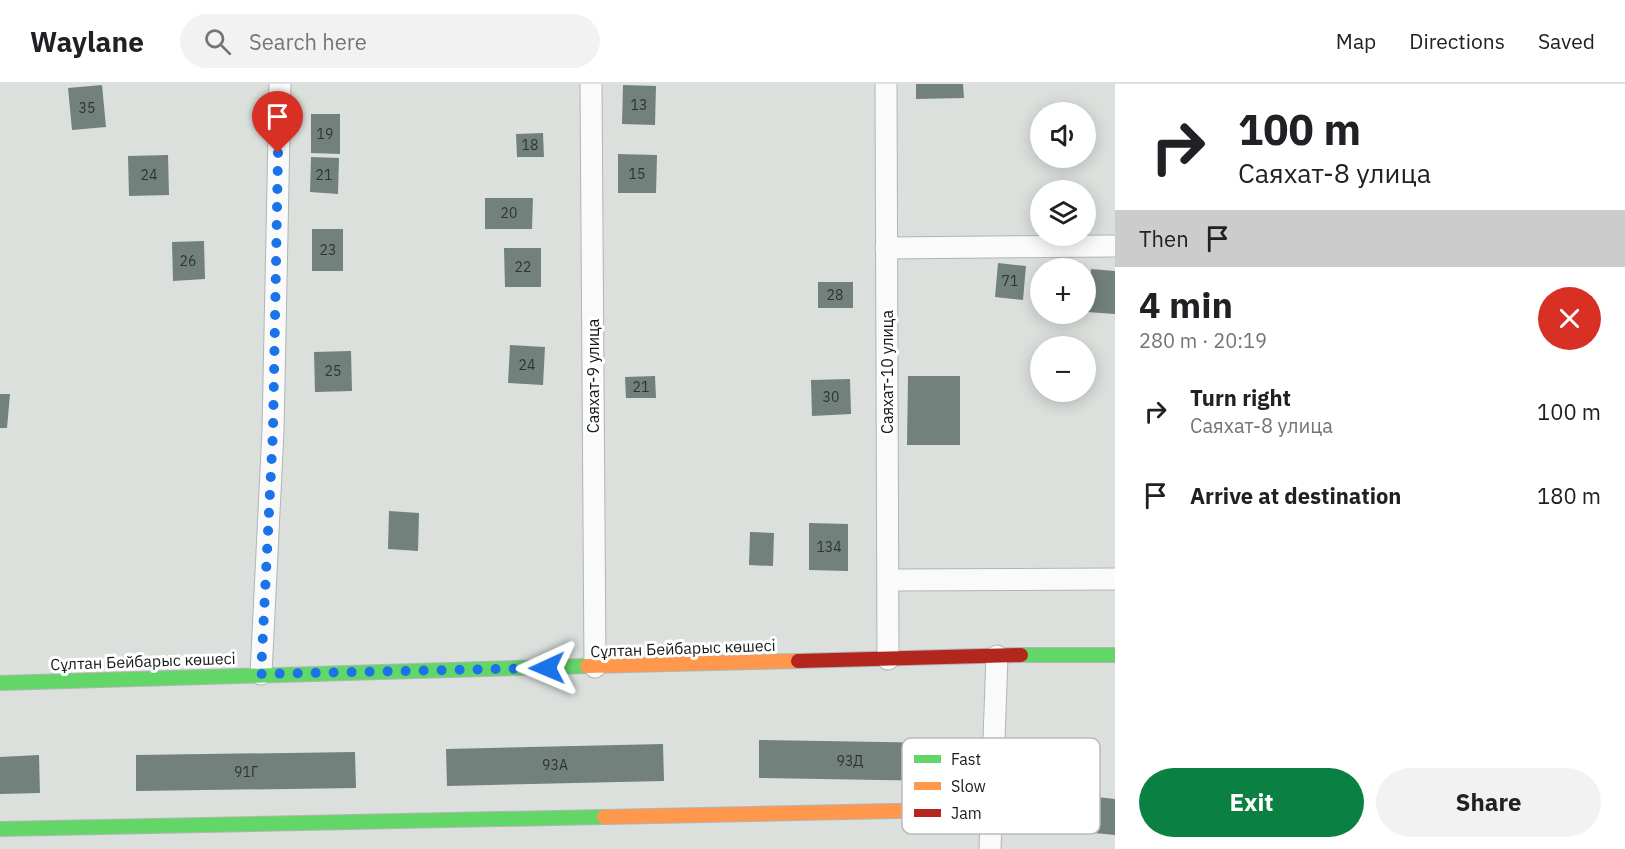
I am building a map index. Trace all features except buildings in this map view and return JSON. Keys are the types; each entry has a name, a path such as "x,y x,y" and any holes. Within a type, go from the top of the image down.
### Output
{"main road":[{"name":"Сұлтан Бейбарыс көшесі","path":"0,683 261,674 1115,655"},
{"path":"0,829 902,811"}],"street":[{"path":"261,674 273,431 280,84"},
{"name":"Саяхат-9 улица","path":"591,84 595,667"},
{"name":"Саяхат-10 улица","path":"886,84 888,659"},
{"path":"886,248 1115,246"},
{"path":"888,580 1115,579"},
{"path":"993,738 997,656"}],"traffic: fast":[{"path":"1021,655 1115,655"},
{"path":"0,683 587,666"},
{"path":"0,829 604,817"}],"traffic: slow":[{"path":"587,666 798,661"},
{"path":"604,817 902,811"}],"traffic: jam":[{"path":"798,661 1021,655"}],"route":[{"path":"278,153 273,431 261,674 547,668"}]}
